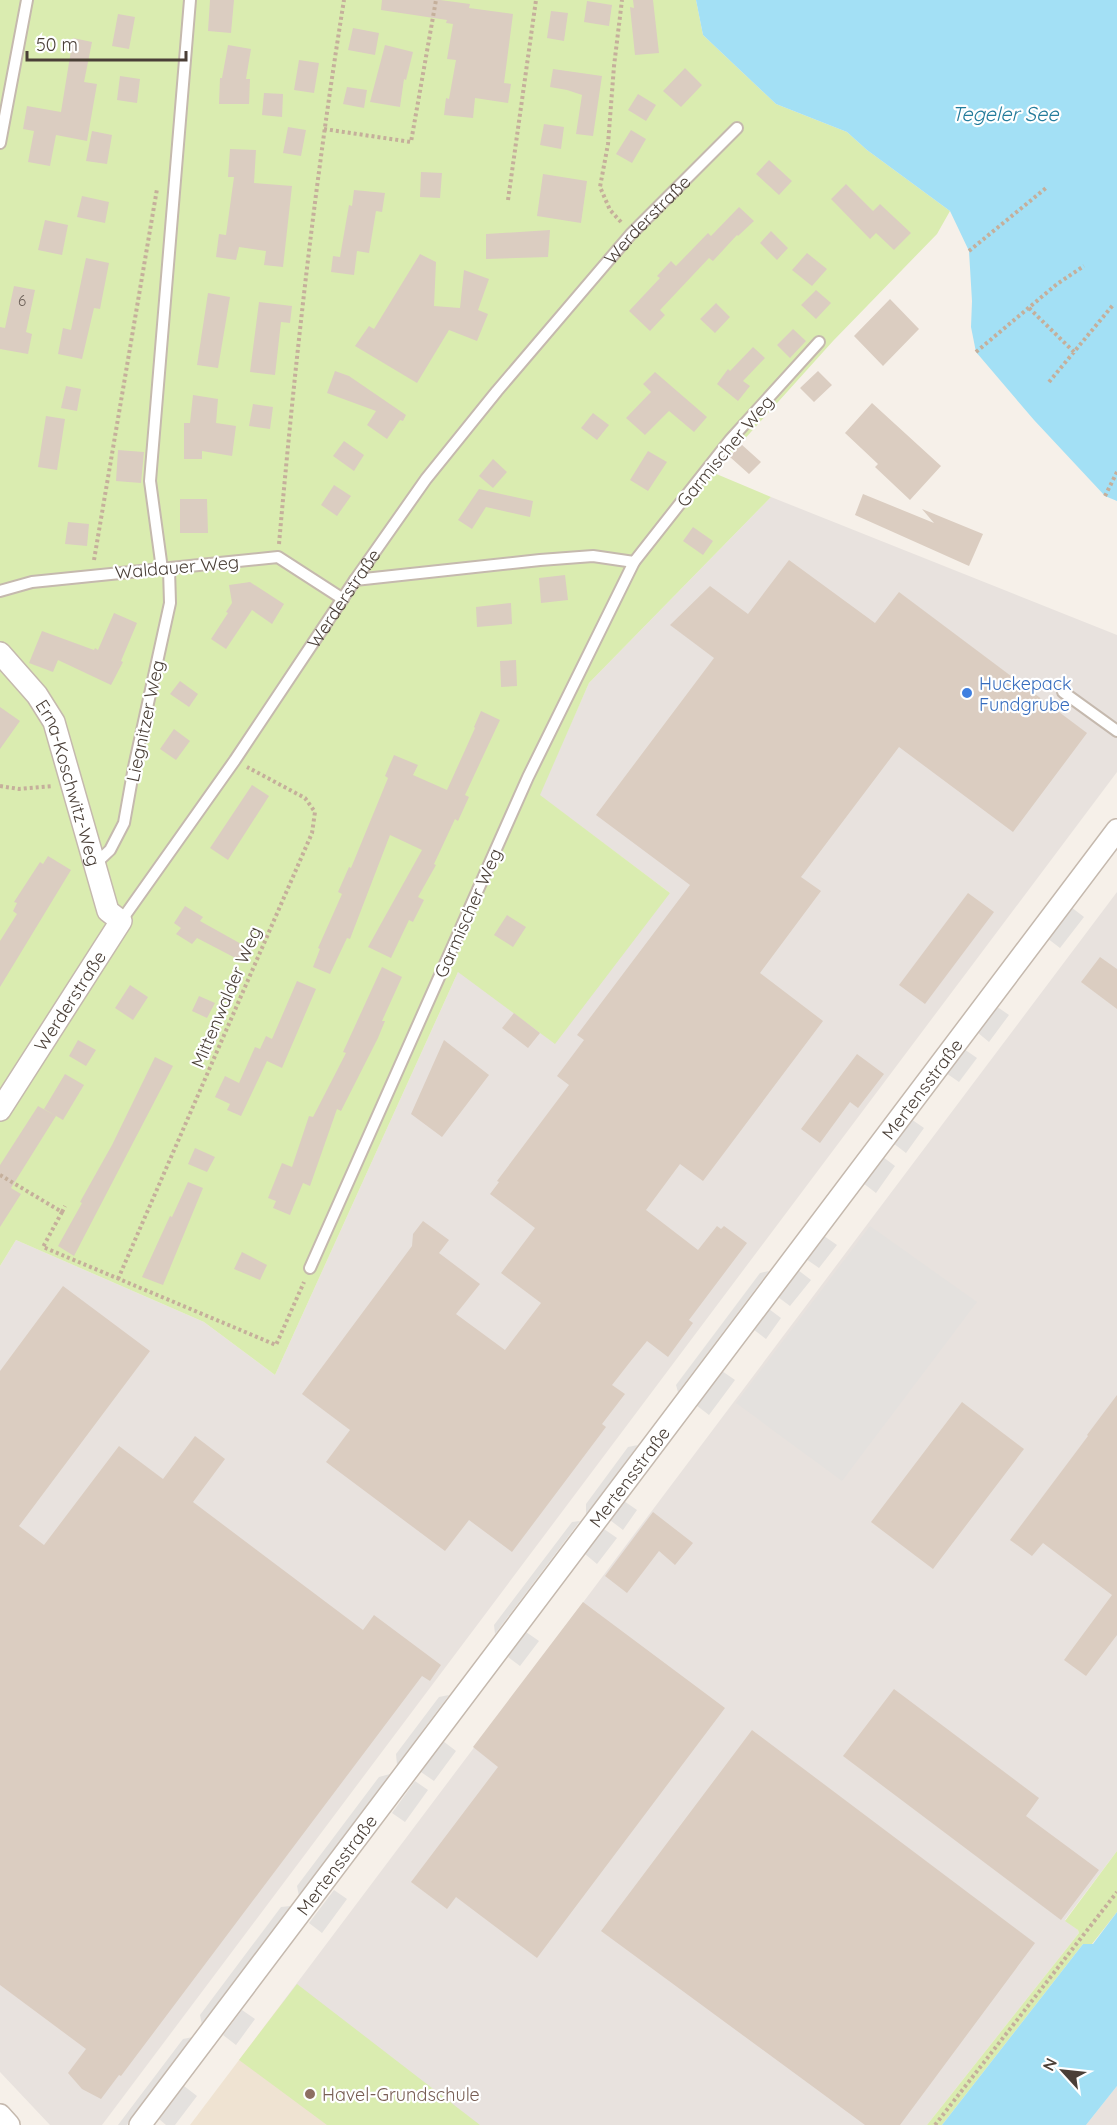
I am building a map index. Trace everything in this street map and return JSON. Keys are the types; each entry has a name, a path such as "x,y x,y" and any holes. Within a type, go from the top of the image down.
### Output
{"street":[{"name":"Erna-Koschwitz-Weg","path":"0,653 37,695 54,722 108,911 121,921"},
{"name":"Mertensstraße","path":"140,2125 1117,830"},
{"name":"Werderstraße","path":"0,1110 121,921"},
{"path":"0,2115 9,2125"}],"lane":[{"path":"0,143 27,0"},
{"name":"Liegnitzer Weg","path":"95,864 110,850 124,823 170,603 150,481 190,0"},
{"name":"Werderstraße","path":"121,921 235,760 355,580 426,479 497,391 631,234 736,128"},
{"name":"Garmischer Weg","path":"310,1268 528,777 634,562 730,440 819,342"},
{"path":"355,580 593,556 634,562"},
{"path":"278,557 343,599"},
{"name":"Waldauer Weg","path":"0,591 32,582 278,557"},
{"path":"1063,692 1117,731"}],"path":[{"path":"278,557 288,442 324,129 344,0"},
{"path":"324,129 411,142 436,0"},
{"path":"508,201 536,0"},
{"path":"622,0 608,144 600,187 610,210 631,234"},
{"path":"92,575 157,186"},
{"path":"969,251 1046,188"},
{"path":"976,351 1057,284 1084,266"},
{"path":"1049,382 1113,305"},
{"path":"1029,308 1074,352"},
{"path":"1105,496 1117,472"},
{"name":"Mittenwalder Weg","path":"118,1280 312,833 315,812 305,798 235,760"},
{"path":"0,786 19,789 73,784"},
{"path":"0,1175 62,1212"},
{"path":"65,1206 43,1247 276,1345 310,1268"},
{"path":"935,2125 1117,1892"}],"shaded area":[{"path":"771,497 1117,635 1117,772 102,2125 50,2125 0,2072 0,1266 16,1240 204,1322 275,1375 458,972 670,893 539,795 589,683"},
{"path":"1117,892 1117,1851 1065,1920 1079,1933 927,2125 450,2125 282,2003"},
{"path":"1071,907 1084,917 1060,948 1047,938"},
{"path":"996,1006 1009,1015 989,1042 977,1032"},
{"path":"964,1049 977,1058 959,1082 946,1073"},
{"path":"911,1119 924,1128 906,1153 893,1143"},
{"path":"883,1157 895,1166 876,1193 863,1183"},
{"path":"870,1226 977,1302 842,1481 736,1403"},
{"path":"824,1236 837,1245 819,1268 806,1259"},
{"path":"798,1270 811,1280 790,1306 778,1297"},
{"path":"769,1271 678,1392 676,1385 760,1273"},
{"path":"769,1309 781,1318 766,1339 753,1329"},
{"path":"722,1371 735,1380 709,1415 696,1405"},
{"path":"638,1445 586,1515 586,1504 628,1447"},
{"path":"624,1501 637,1510 623,1530 610,1520"},
{"path":"580,1521 495,1634 494,1625 572,1522"},
{"path":"604,1529 617,1538 597,1564 585,1554"},
{"path":"526,1632 539,1641 520,1666 508,1657"},
{"path":"449,1695 397,1765 396,1754 439,1697"},
{"path":"443,1741 456,1751 434,1781 421,1772"},
{"path":"390,1774 299,1896 297,1886 379,1777"},
{"path":"415,1781 428,1790 405,1822 392,1813"},
{"path":"334,1890 347,1899 322,1933 309,1923"},
{"path":"291,1906 202,2025 200,2015 281,1907"},
{"name":"Havel-Grundschule","path":"282,2003 450,2125 190,2125"},
{"path":"242,2010 255,2019 236,2045 223,2035"},
{"path":"193,2037 127,2125 118,2125 183,2039"},
{"path":"184,2086 197,2096 175,2125 166,2125 159,2119"},
{"path":"1117,2086 1117,2125 1086,2125"}],"green space":[{"path":"0,0 696,0 703,35 776,104 847,132 867,150 950,211 937,234 833,341 714,473 771,497 589,683 540,795 670,893 555,1044 458,972 275,1375 204,1322 16,1240 0,1266"},
{"path":"1117,1851 1117,1912 1092,1944 1083,1944 942,2125 927,2125 1079,1933 1065,1921"},
{"name":"Havel-Grundschule","path":"297,1984 480,2125 327,2125 239,2060"}],"water":[{"name":"Tegeler See","path":"696,0 1117,0 1117,501 1105,496 1034,420 976,352 971,327 969,251 950,211 867,150 847,132 776,104 703,35"},
{"path":"1117,1912 1117,2086 1086,2125 942,2125 1083,1944 1093,1944"}],"building":[{"path":"210,0 234,0 231,33 208,31"},
{"path":"382,0 440,0 470,4 469,8 513,14 504,83 511,84 508,103 475,98 473,118 444,115 456,60 447,59 453,24 446,23 447,20 381,10"},
{"path":"633,0 653,0 659,53 635,55 630,7 634,8"},
{"path":"587,1 612,5 609,26 584,22"},
{"path":"551,11 568,13 564,41 547,38"},
{"path":"118,14 135,17 129,49 112,46"},
{"path":"353,28 379,33 375,55 348,50"},
{"path":"73,38 92,42 84,82 97,84 87,141 56,135 50,166 28,162 34,131 23,129 27,106 61,112"},
{"path":"228,45 251,49 246,79 250,79 249,104 219,104 220,78 222,78"},
{"path":"385,45 413,52 406,80 404,79 400,107 370,102"},
{"path":"299,60 319,63 314,93 294,90"},
{"path":"685,68 702,85 681,107 663,91"},
{"path":"553,69 602,76 593,136 576,134 582,95 550,87"},
{"path":"120,76 140,79 137,103 117,100"},
{"path":"347,87 367,90 364,108 343,104"},
{"path":"264,93 283,94 282,117 262,115"},
{"path":"638,94 656,105 646,121 628,110"},
{"path":"544,124 564,127 561,149 540,145"},
{"path":"288,127 306,130 301,156 283,153"},
{"path":"631,130 646,139 632,163 616,154"},
{"path":"92,131 112,135 107,164 86,161"},
{"path":"230,149 256,150 254,183 292,186 283,267 264,265 266,251 239,247 236,260 216,257 219,234 226,235 234,177 228,177"},
{"path":"769,160 792,181 779,195 756,174"},
{"path":"421,172 442,173 440,198 420,197"},
{"path":"543,174 587,181 581,223 537,216"},
{"path":"846,184 873,211 880,204 911,233 894,250 876,233 870,239 831,199"},
{"path":"354,190 385,193 382,212 376,211 369,253 357,251 354,275 331,272 333,256 340,257 349,205 352,206"},
{"path":"82,196 109,202 105,223 77,217"},
{"path":"739,207 754,221 737,235 713,261 709,258 660,310 665,315 650,331 629,311 660,278 657,276 671,261 676,266 708,233 711,236"},
{"path":"45,220 68,225 62,255 38,250"},
{"path":"550,230 548,257 486,259 486,234"},
{"path":"771,231 788,248 777,260 760,243"},
{"path":"807,253 827,269 812,286 792,270"},
{"path":"420,254 436,262 434,306 460,308 464,270 489,279 478,310 488,314 477,341 449,330 417,383 355,346 369,326 374,329"},
{"path":"86,258 109,263 100,309 94,308 82,359 58,354 63,328 71,330"},
{"path":"14,286 35,290 26,332 32,334 28,354 0,349 0,327 5,328"},
{"path":"816,290 831,303 816,319 801,305"},
{"path":"208,293 230,297 218,368 197,365"},
{"path":"890,299 919,329 883,366 854,336"},
{"path":"259,302 292,306 290,323 281,322 275,375 250,372"},
{"path":"716,303 730,317 715,333 700,319"},
{"path":"793,329 806,341 790,358 777,345"},
{"path":"753,347 765,358 743,381 750,386 738,401 717,384 728,369 730,371"},
{"path":"335,371 349,376 406,415 387,439 367,425 376,411 327,393"},
{"path":"818,371 832,385 814,402 800,388"},
{"path":"655,372 707,417 694,432 669,411 645,435 626,418 651,392 643,384"},
{"path":"66,386 81,389 77,411 61,408"},
{"path":"193,395 218,399 216,423 236,426 232,456 202,451 202,459 184,459 184,423 190,423"},
{"path":"872,403 941,466 910,500 875,467 878,464 845,433"},
{"path":"253,404 273,407 270,429 249,426"},
{"path":"593,413 609,425 597,440 581,428"},
{"path":"46,416 65,419 57,470 38,467"},
{"path":"344,441 364,455 354,471 333,456"},
{"path":"741,444 761,462 749,474 730,457"},
{"path":"118,450 144,452 141,483 116,481"},
{"path":"648,451 667,462 648,491 630,480"},
{"path":"493,459 507,472 493,488 479,476"},
{"path":"334,485 351,496 337,516 321,505"},
{"path":"479,489 533,501 530,517 486,507 472,529 458,520"},
{"path":"863,494 934,523 922,509 983,534 969,566 855,515"},
{"path":"180,499 207,499 208,533 180,533"},
{"path":"68,522 89,524 87,546 65,544"},
{"path":"693,527 713,541 703,555 683,541"},
{"path":"789,560 875,623 899,592 1087,733 1013,832 899,747 801,877 821,891 760,973 823,1021 703,1181 680,1164 646,1210 698,1250 717,1226 721,1229 724,1226 747,1243 689,1320 693,1323 668,1357 647,1341 612,1385 625,1394 602,1424 606,1427 512,1552 469,1520 445,1551 326,1462 350,1430 302,1394 412,1246 413,1234 423,1221 449,1240 439,1253 480,1284 456,1314 505,1350 541,1303 501,1273 535,1228 490,1194 499,1182 497,1181 569,1085 557,1076 584,1040 577,1035 690,885 596,815 714,658 670,625 710,586 748,614"},
{"path":"565,575 568,600 541,603 539,578"},
{"path":"250,582 284,604 272,624 252,610 226,649 211,639 232,603 229,585"},
{"path":"511,603 512,624 477,627 476,607"},
{"path":"114,613 137,623 121,661 123,662 111,685 58,660 53,672 29,663 42,631 98,650"},
{"path":"516,660 517,686 501,687 500,661"},
{"path":"180,681 198,694 189,707 170,694"},
{"path":"0,707 20,721 0,749"},
{"path":"481,711 500,720 465,795 469,797 458,821 455,819 434,864 436,865 418,897 424,900 413,922 409,920 391,958 368,947 422,850 390,835 350,939 347,938 330,974 313,967 320,949 318,948 342,894 338,892 349,867 351,868 388,778 385,776 394,755 418,765 413,775 447,790"},
{"path":"174,729 190,741 176,760 160,749"},
{"path":"252,785 269,796 228,860 210,848"},
{"path":"48,856 71,870 0,987 0,941 17,914 13,911 17,903 14,902 40,862 43,864"},
{"path":"968,893 994,912 925,1004 899,985"},
{"path":"185,906 203,917 200,921 252,950 245,963 197,938 192,944 176,934 181,928 174,923"},
{"path":"507,915 526,927 513,947 494,935"},
{"path":"1100,957 1117,969 1117,1009 1081,982"},
{"path":"382,967 402,977 382,1021 385,1021 378,1038 341,1111 337,1109 310,1186 303,1183 290,1215 273,1208 276,1201 268,1198 282,1163 292,1167 309,1116 313,1117 346,1053 343,1052"},
{"path":"297,981 316,989 282,1068 267,1061 241,1116 227,1110 230,1104 215,1097 225,1076 239,1083 255,1047 260,1049 266,1036 272,1039"},
{"path":"130,985 148,997 133,1020 115,1008"},
{"path":"199,996 215,1003 207,1018 192,1011"},
{"path":"514,1013 540,1033 528,1048 502,1028"},
{"path":"78,1040 96,1050 86,1066 69,1056"},
{"path":"444,1040 489,1075 442,1137 411,1114"},
{"path":"857,1054 884,1074 858,1108 850,1102 820,1143 801,1129"},
{"path":"155,1057 173,1066 74,1256 58,1246 112,1145"},
{"path":"65,1074 84,1085 63,1120 44,1109"},
{"path":"38,1106 56,1116 11,1188 21,1194 0,1227 0,1165"},
{"path":"195,1148 215,1157 207,1172 188,1164"},
{"path":"188,1182 203,1188 163,1285 142,1277"},
{"path":"242,1252 267,1265 260,1280 234,1269"},
{"path":"63,1286 150,1351 19,1526 44,1545 119,1446 163,1479 195,1436 225,1459 193,1502 363,1630 374,1615 441,1665 430,1681 422,1676 121,2076 119,2075 101,2099 82,2089 68,2073 86,2049 0,1985 0,1371"},
{"path":"1117,1395 1117,1635 1086,1676 1064,1660 1112,1595 1043,1543 1032,1556 1010,1540"},
{"path":"962,1402 1024,1449 933,1569 871,1522"},
{"path":"653,1512 693,1543 675,1565 659,1551 627,1593 605,1576"},
{"path":"583,1602 725,1708 537,1958 456,1897 447,1909 411,1882 498,1767 473,1747"},
{"path":"894,1689 1039,1798 1026,1816 1099,1870 1061,1920 843,1756"},
{"path":"752,1730 1035,1943 900,2125 865,2125 601,1931"}],"place":[{"name":"Huckepack Fundgrube","path":"967,693"},
{"name":"Havel-Grundschule","path":"310,2094"}]}
